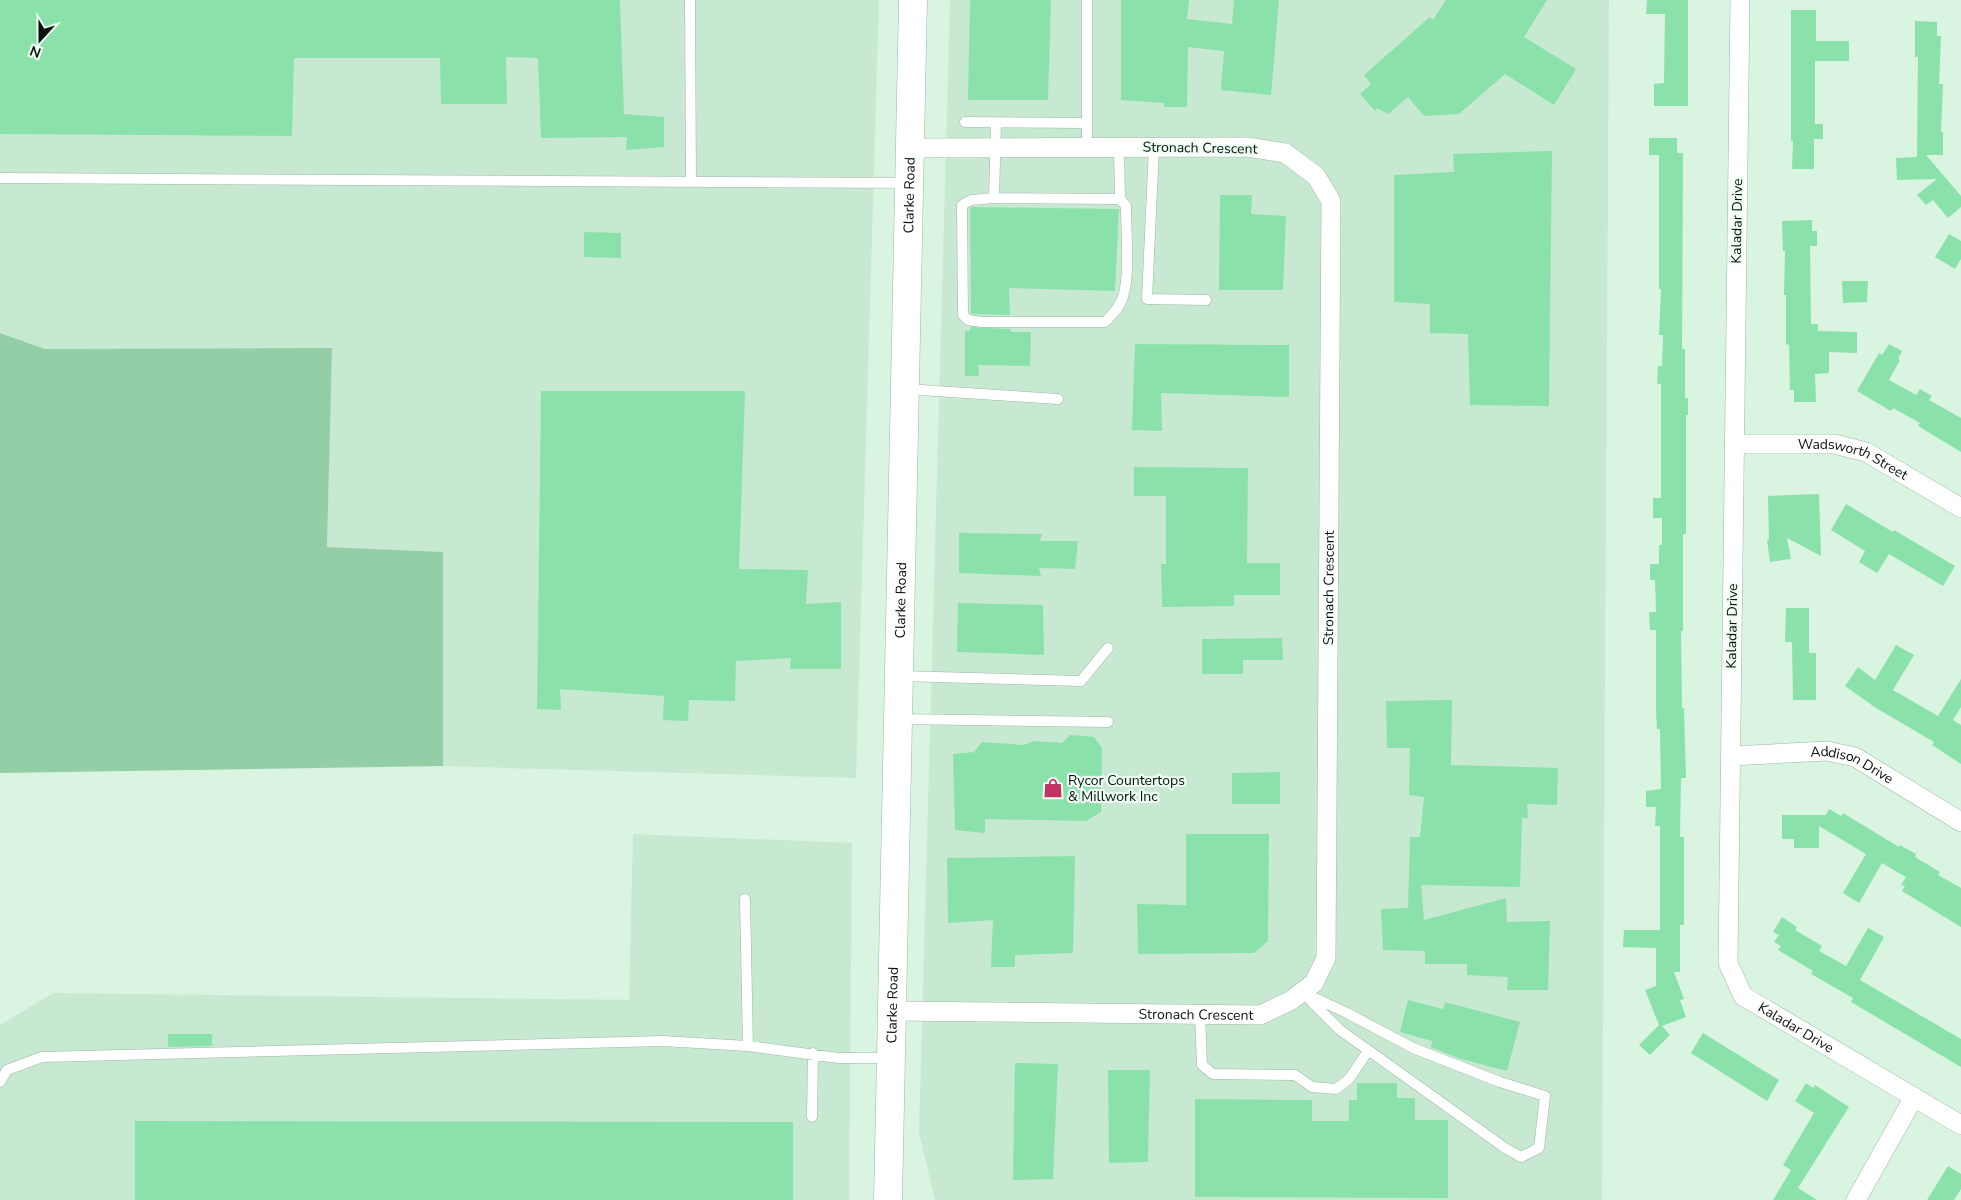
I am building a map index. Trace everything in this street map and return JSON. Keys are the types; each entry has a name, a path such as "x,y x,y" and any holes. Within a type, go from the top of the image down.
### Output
{"main road":[{"name":"Clarke Road","path":"888,1200 914,0"}],"street":[{"name":"Kaladar Drive","path":"1740,0 1728,962 1743,996 1961,1125"},
{"name":"Stronach Crescent","path":"892,1011 1260,1015 1290,1002 1314,983 1326,958 1331,201 1316,176 1285,154 1247,146 911,148"},
{"name":"Wadsworth Street","path":"1734,444 1834,444 1866,452 1961,508"},
{"name":"Addison Drive","path":"1730,756 1827,751 1855,757 1961,822"},
{"path":"1856,1200 1914,1097"}],"lane":[{"path":"690,0 690,182"},
{"path":"1087,0 1087,147"},
{"path":"965,122 1087,123"},
{"path":"994,198 996,122"},
{"path":"1119,147 1120,199 1126,206 1126,278 1123,298 1113,315 1104,322 982,322 968,320 963,315 962,204 971,200 994,198 1120,199"},
{"path":"1154,147 1147,299 1206,300"},
{"path":"0,178 910,183"},
{"path":"906,388 1058,399"},
{"path":"899,676 1081,681 1108,648"},
{"path":"898,719 1108,722"},
{"path":"745,899 748,1046"},
{"path":"1302,992 1347,1013 1413,1048 1500,1082 1545,1096 1539,1148 1521,1158 1340,1030 1302,992"},
{"path":"1200,1014 1202,1065 1213,1074 1295,1075 1312,1087 1336,1089 1349,1080 1368,1051"},
{"path":"0,1082 7,1070 42,1057 663,1041 748,1046 838,1058 891,1058"},
{"path":"812,1117 813,1054"}],"shaded area":[{"path":"0,0 879,0 856,778 443,766 443,552 327,547 331,348 45,349 0,333"},
{"path":"950,0 1609,0 1602,1200 935,1200 919,1133"},
{"path":"633,834 852,843 849,1200 0,1200 0,1025 53,993 629,1000"}],"green space":[{"path":"0,333 45,349 332,348 327,547 443,552 443,766 0,773"}],"building":[{"path":"0,0 620,0 624,114 664,117 664,147 626,150 627,137 541,138 538,58 506,57 507,104 441,104 440,58 294,58 292,136 0,134"},
{"path":"970,0 1051,0 1048,100 968,100"},
{"path":"1121,0 1189,0 1187,19 1232,24 1234,0 1279,0 1271,95 1221,90 1224,51 1188,47 1187,107 1164,107 1164,103 1121,100"},
{"path":"1446,0 1547,0 1524,37 1576,69 1554,105 1505,74 1459,114 1424,116 1408,97 1388,114 1377,108 1375,111 1360,94 1371,84 1364,75 1430,17 1433,20"},
{"path":"1647,0 1688,0 1688,106 1654,106 1654,84 1664,83 1665,14 1646,14"},
{"path":"1791,10 1816,10 1816,41 1849,41 1849,61 1815,61 1815,124 1823,124 1823,139 1814,139 1814,169 1792,169"},
{"path":"1915,21 1937,22 1937,36 1941,36 1939,84 1943,84 1941,132 1943,132 1943,155 1926,155 1961,196 1961,207 1948,218 1933,200 1926,205 1917,195 1937,179 1897,180 1896,158 1917,157 1918,57 1915,57"},
{"path":"1649,138 1677,138 1677,153 1683,153 1682,349 1685,349 1685,398 1688,398 1688,415 1686,415 1686,534 1683,534 1683,631 1681,631 1682,708 1684,708 1686,778 1681,778 1680,837 1684,837 1684,925 1680,925 1680,972 1674,972 1684,999 1680,1000 1686,1017 1662,1026 1670,1035 1650,1055 1639,1045 1659,1025 1645,990 1656,986 1656,948 1623,947 1624,930 1660,930 1660,826 1655,826 1656,807 1646,807 1646,791 1661,789 1660,729 1657,729 1656,711 1656,630 1650,630 1649,612 1656,612 1655,580 1650,580 1650,564 1659,564 1659,545 1662,545 1662,518 1653,518 1653,498 1661,498 1661,384 1657,384 1658,366 1662,366 1663,335 1659,335 1661,289 1659,289 1659,155 1649,155"},
{"path":"1552,151 1549,406 1470,405 1468,334 1430,333 1430,304 1394,302 1394,175 1454,172 1453,154"},
{"path":"1220,195 1252,195 1251,214 1286,216 1283,290 1219,290"},
{"path":"970,208 1119,209 1115,291 1009,288 1010,315 971,314"},
{"path":"1812,220 1812,231 1817,231 1817,246 1810,246 1811,324 1818,324 1818,331 1857,332 1857,353 1829,352 1829,373 1815,374 1816,402 1794,402 1794,390 1790,390 1789,344 1786,345 1785,251 1783,251 1782,221"},
{"path":"584,232 621,233 621,258 584,257"},
{"path":"1949,234 1961,241 1961,259 1955,269 1935,257"},
{"path":"1842,281 1868,281 1867,302 1843,303"},
{"path":"970,327 1010,329 1011,332 1031,332 1030,366 978,365 979,376 965,376 965,331 970,331"},
{"path":"1135,344 1289,345 1289,397 1161,393 1162,431 1132,430"},
{"path":"1889,344 1902,351 1898,359 1900,360 1889,380 1916,395 1920,389 1932,396 1929,400 1961,418 1961,452 1918,426 1920,423 1893,408 1891,411 1857,391 1879,353 1882,355"},
{"path":"541,391 745,391 739,569 808,570 806,604 841,602 841,669 790,669 791,658 736,661 735,701 689,700 688,721 663,720 664,696 560,689 561,710 537,709"},
{"path":"1134,467 1248,468 1247,563 1280,563 1280,595 1234,595 1234,606 1162,607 1161,564 1166,564 1166,496 1134,496"},
{"path":"1819,494 1821,556 1787,538 1791,559 1770,562 1767,540 1769,539 1768,496"},
{"path":"1846,504 1955,566 1943,586 1889,554 1877,573 1859,562 1865,551 1831,530"},
{"path":"959,533 1042,534 1040,541 1078,541 1075,569 1039,568 1041,576 959,573"},
{"path":"958,603 1043,605 1044,655 957,652"},
{"path":"1786,608 1809,608 1809,653 1816,653 1816,700 1793,700 1792,642 1785,642"},
{"path":"1282,638 1283,660 1243,660 1243,674 1202,674 1202,639"},
{"path":"1896,645 1914,655 1893,690 1938,716 1961,679 1961,707 1953,720 1961,725 1961,764 1932,745 1934,742 1876,708 1845,686 1858,667 1875,680"},
{"path":"1452,700 1451,765 1558,768 1557,805 1527,804 1528,818 1522,818 1520,887 1421,885 1424,920 1506,898 1507,922 1550,921 1548,990 1507,990 1508,977 1467,975 1467,964 1425,964 1425,951 1383,950 1381,909 1408,908 1410,837 1420,837 1424,797 1409,795 1410,748 1387,748 1386,701"},
{"path":"1070,735 1094,737 1102,748 1101,812 1086,821 985,819 985,833 955,830 953,754 974,752 982,742 1024,745 1034,741 1062,743"},
{"path":"1280,772 1280,804 1232,804 1232,773"},
{"path":"1829,809 1841,816 1843,813 1899,847 1900,845 1916,854 1915,857 1940,872 1938,875 1961,888 1961,927 1902,891 1905,886 1901,885 1906,877 1882,863 1859,903 1843,893 1866,854 1819,826 1819,848 1794,848 1794,839 1782,839 1782,815 1826,815"},
{"path":"1186,834 1269,834 1268,941 1254,953 1138,954 1137,904 1186,905"},
{"path":"1075,856 1073,953 1015,955 1015,967 991,967 993,920 948,923 947,858"},
{"path":"1782,917 1797,927 1795,930 1822,946 1819,951 1846,966 1868,928 1884,937 1860,980 1961,1039 1961,1067 1851,1002 1853,998 1811,974 1813,971 1778,950 1781,946 1774,942 1779,935 1773,932"},
{"path":"1408,1000 1443,1009 1445,1002 1520,1022 1507,1071 1458,1058 1431,1047 1432,1041 1400,1032"},
{"path":"1703,1033 1779,1080 1767,1101 1691,1053"},
{"path":"168,1034 212,1034 212,1046 168,1047"},
{"path":"1015,1063 1058,1064 1053,1179 1013,1180"},
{"path":"1108,1070 1150,1070 1148,1162 1109,1163"},
{"path":"1357,1083 1397,1083 1397,1098 1415,1098 1415,1120 1448,1120 1448,1198 1195,1197 1195,1099 1312,1100 1312,1121 1349,1121 1349,1100 1357,1100"},
{"path":"1806,1083 1813,1088 1815,1085 1849,1107 1798,1188 1817,1200 1773,1200 1791,1170 1783,1165 1814,1113 1795,1101"},
{"path":"135,1121 793,1122 793,1200 135,1200"},
{"path":"1948,1166 1961,1174 1961,1189 1954,1200 1927,1200"}],"place":[{"name":"Rycor Countertops & Millwork Inc","path":"1053,788"}]}
